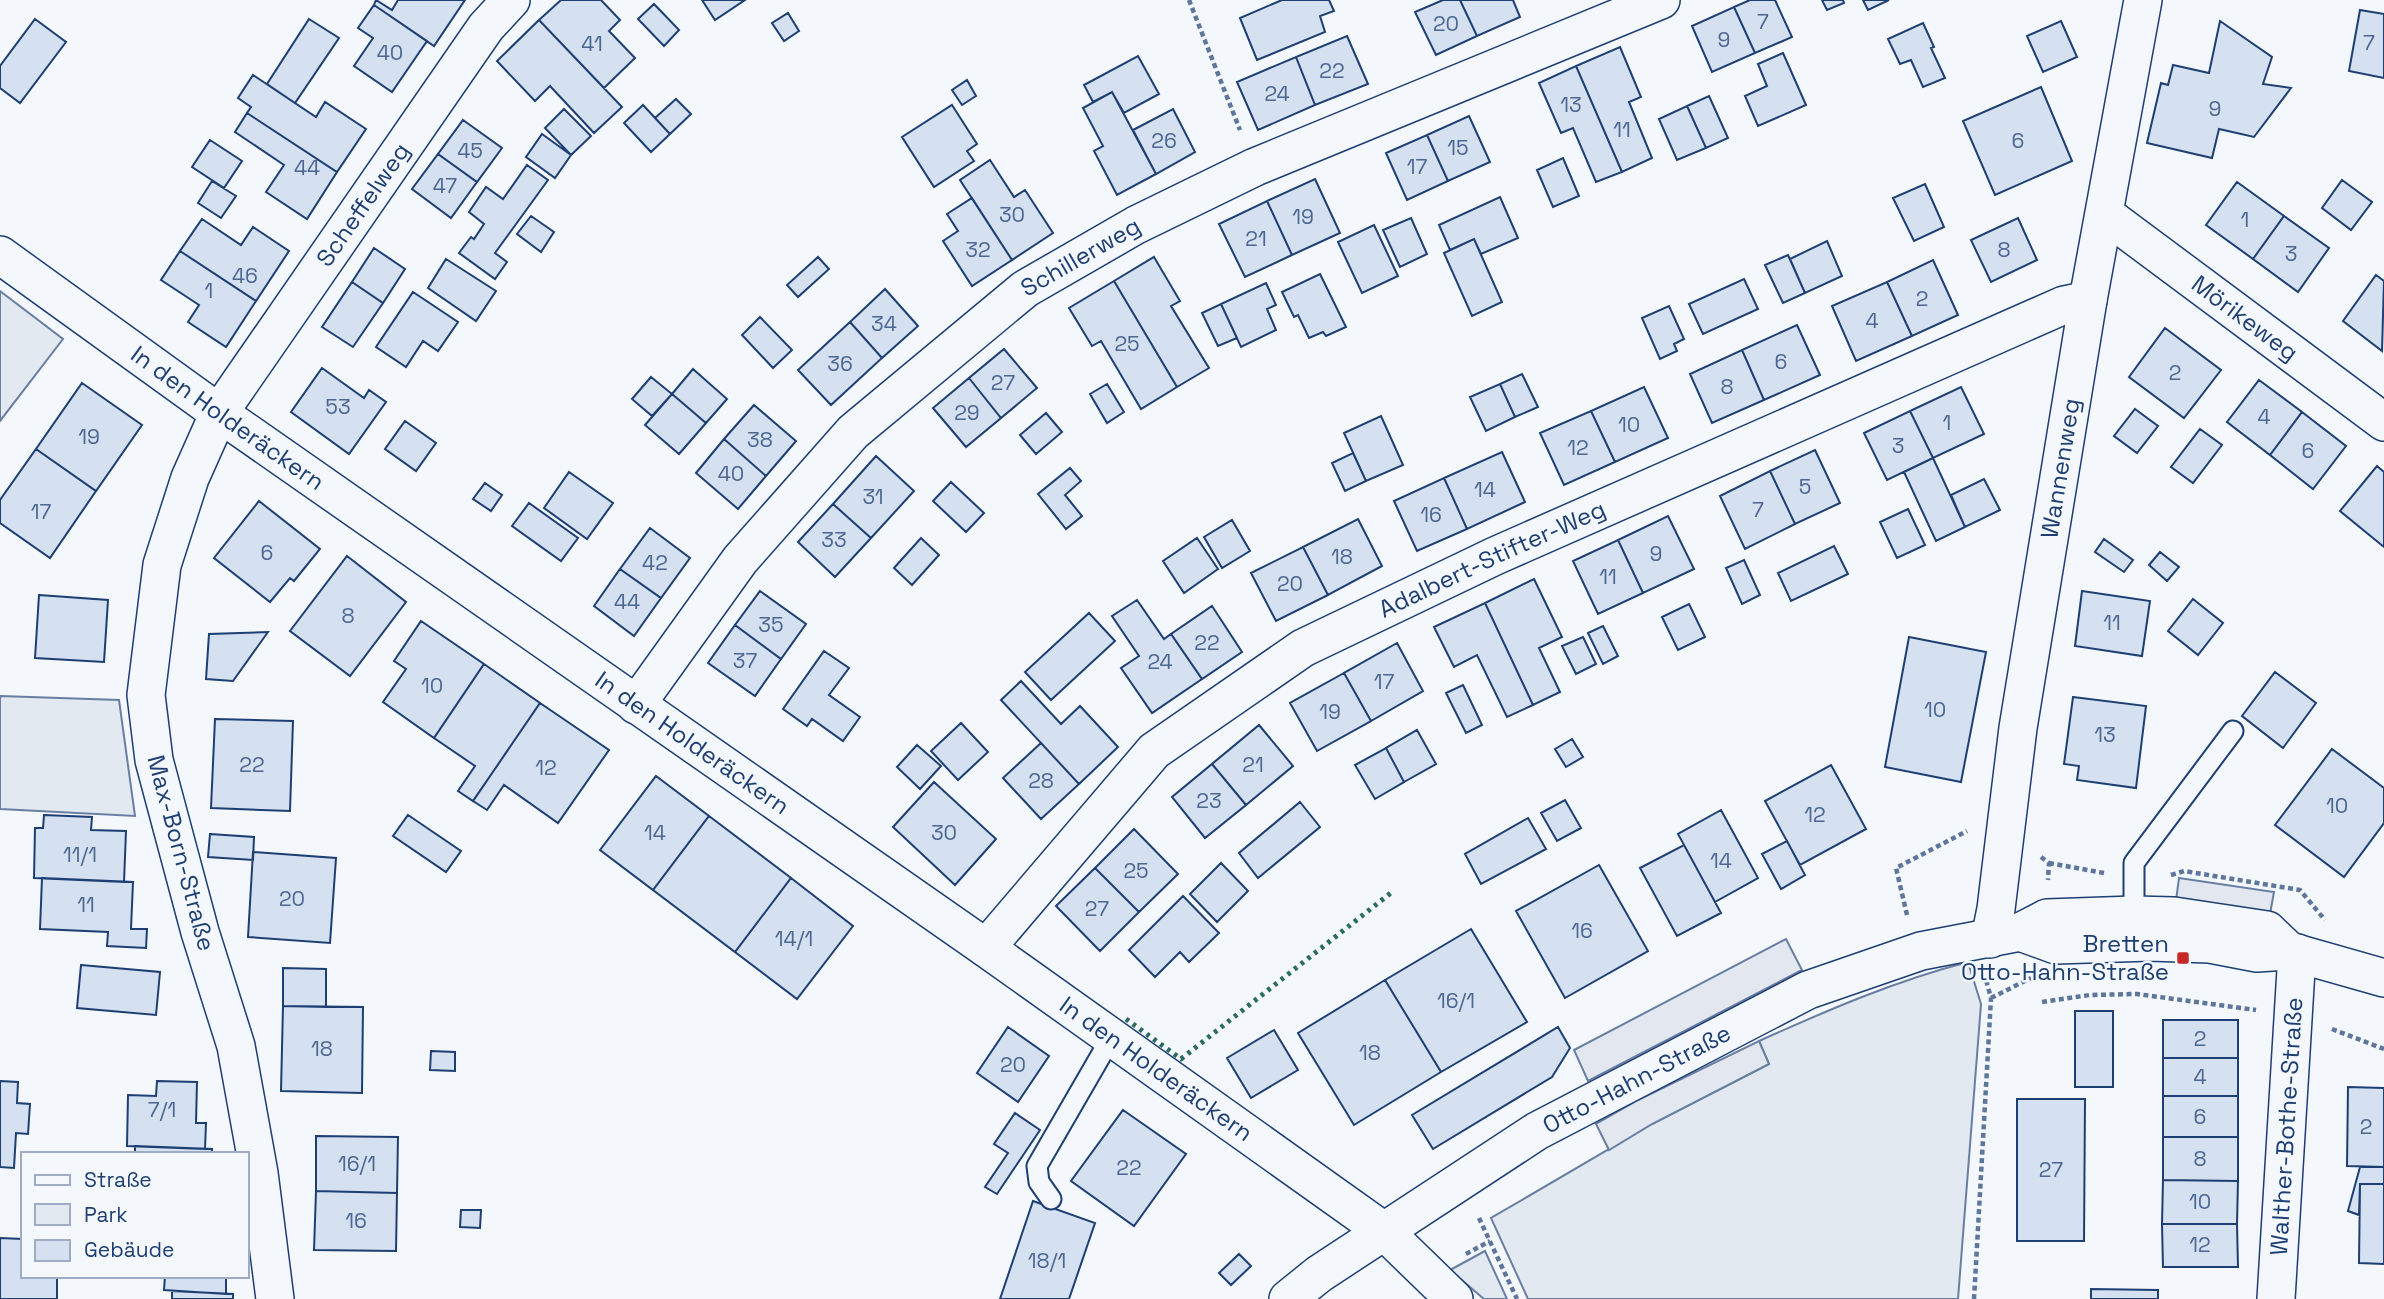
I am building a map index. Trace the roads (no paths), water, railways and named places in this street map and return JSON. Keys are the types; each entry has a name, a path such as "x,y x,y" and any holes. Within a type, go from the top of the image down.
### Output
{"street":[{"name":"Scheffelweg","path":"219,413 486,27 511,0"},
{"name":"Schillerweg","path":"636,705 740,560 853,432 1025,289 1136,225 1255,167 1661,0"},
{"name":"Wannenweg","path":"2005,935 1996,909 2018,728 2088,300 2106,215 2143,0"},
{"name":"Mörikeweg","path":"2106,215 2384,422"},
{"name":"In den Holderäckern","path":"0,255 219,413 986,948 1385,1232 1454,1299"},
{"name":"Adalbert-Stifter-Weg","path":"986,948 1154,751 1303,648 1495,556 2064,304 2088,300"},
{"name":"Max-Born-Straße","path":"219,413 190,478 162,565 146,695 154,760 200,932 236,1046 259,1173 275,1299"},
{"name":"Otto-Hahn-Straße","path":"1288,1299 1319,1274 1537,1131 1808,990 1921,951 2005,935 2047,918 2174,916 2267,930 2293,952"},
{"name":"Otto-Hahn-Straße","path":"2005,935 2056,945 2150,942 2210,944 2257,953 2293,952 2384,978"},
{"name":"Walther-Bothe-Straße","path":"2276,1299 2292,1017 2293,952"}],"lane":[{"path":"2134,915 2134,863 2233,731"},
{"path":"1051,1199 1039,1182 1037,1166 1111,1038"}],"place":[{"name":"Bretten Otto-Hahn-Straße","path":"2183,958"}]}
